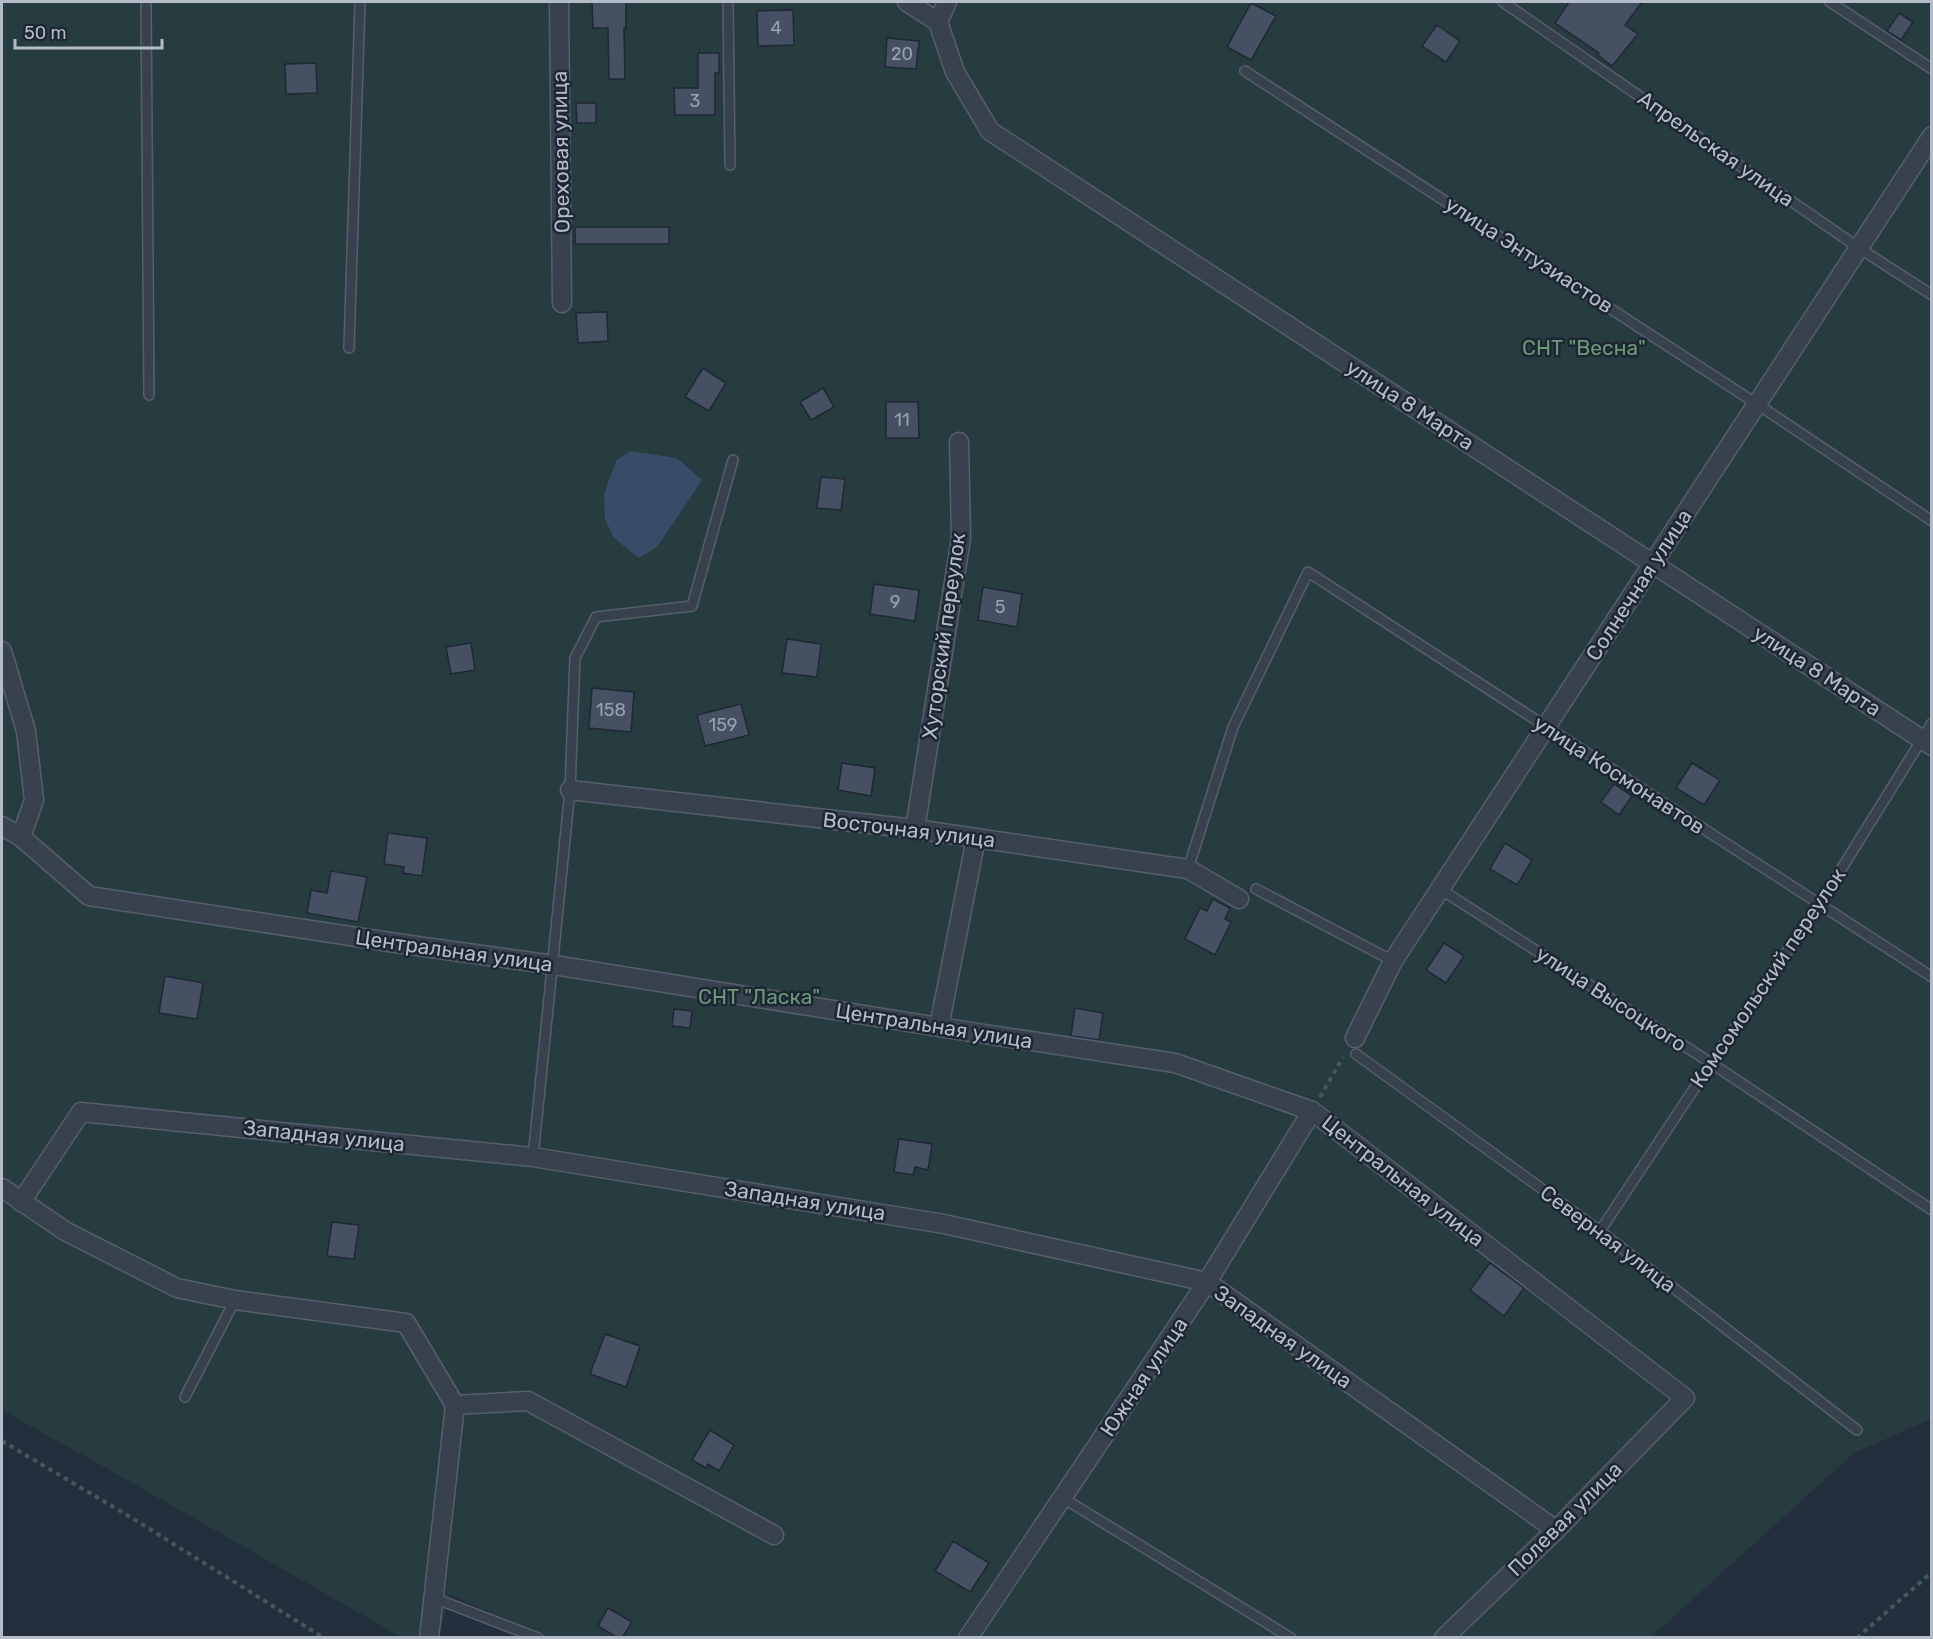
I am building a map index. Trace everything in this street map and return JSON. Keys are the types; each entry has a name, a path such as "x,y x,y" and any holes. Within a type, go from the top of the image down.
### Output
{"street":[{"name":"Ореховая улица","path":"559,2 562,303"},
{"path":"907,2 938,22 947,2"},
{"name":"улица 8 Марта","path":"938,22 955,72 990,131 1926,743"},
{"name":"Солнечная улица","path":"1355,1046 1393,961 1932,136"},
{"name":"Хуторский переулок","path":"915,829 961,538 959,441"},
{"path":"2,651 26,731 34,800 21,837"},
{"name":"Восточная улица","path":"570,790 915,829 1188,869 1239,899"},
{"name":"Центральная улица","path":"2,826 21,837 89,896 554,965 1175,1063 1312,1111 1685,1398"},
{"path":"939,1027 976,838"},
{"name":"Южная улица","path":"968,1638 1207,1282 1312,1111"},
{"name":"Западная улица","path":"21,1202 81,1112 533,1157 944,1224 1207,1282 1556,1530"},
{"path":"2,1188 65,1231 177,1288 235,1300 406,1323 455,1405 429,1638"},
{"name":"Полевая улица","path":"1444,1638 1556,1530 1685,1398"},
{"path":"455,1405 528,1401 774,1535"}],"lane":[{"path":"146,2 149,394"},
{"path":"349,348 360,2"},
{"path":"728,2 730,165"},
{"name":"Апрельская улица","path":"1503,2 1932,296"},
{"path":"1830,2 1932,69"},
{"name":"улица Энтузиастов","path":"1245,71 1757,404 1932,521"},
{"path":"533,1157 570,790 575,658 596,616 692,606 733,460"},
{"name":"улица Космонавтов","path":"1188,869 1233,727 1308,572 1932,977"},
{"name":"Комсомольский переулок","path":"1600,1231 1926,743 1932,723"},
{"path":"1257,889 1393,961"},
{"name":"улица Высоцкого","path":"1440,889 1932,1210"},
{"name":"Северная улица","path":"1355,1046 1600,1231 1857,1430"},
{"path":"185,1397 235,1300"},
{"path":"1063,1498 1291,1638"},
{"path":"434,1598 538,1638"}],"path":[{"path":"1312,1111 1355,1046"},
{"path":"2,1441 132,1518 324,1638"},
{"path":"1857,1638 1932,1572"}],"green space":[{"name":"СНТ \"Ласка\"","path":"2,2 1931,2 1931,1419 1854,1453 1651,1637 548,1638 450,1594 439,1637 401,1637 2,1410"}],"water":[{"path":"630,451 677,458 702,480 657,547 639,558 614,538 605,519 604,494 616,461"}],"building":[{"path":"592,2 626,2 625,79 609,79 608,28 593,28"},
{"path":"1569,2 1642,2 1625,25 1638,34 1612,66 1598,55 1599,53 1555,23"},
{"path":"1251,3 1276,16 1251,60 1227,47"},
{"path":"793,10 794,45 758,46 757,11"},
{"path":"1899,13 1913,22 1901,40 1887,31"},
{"path":"1437,25 1460,41 1446,62 1422,46"},
{"path":"887,38 919,41 916,69 885,67"},
{"path":"698,53 719,53 719,73 715,73 715,115 675,115 674,88 698,88"},
{"path":"316,63 317,93 286,94 285,64"},
{"path":"576,103 596,103 596,123 577,123"},
{"path":"575,227 669,227 669,244 575,244"},
{"path":"607,312 608,341 578,343 576,313"},
{"path":"703,368 726,383 709,411 685,397"},
{"path":"823,388 834,407 811,420 800,402"},
{"path":"886,402 918,402 919,438 886,438"},
{"path":"821,477 845,479 841,510 817,508"},
{"path":"874,584 919,590 915,621 870,614"},
{"path":"983,587 1022,594 1017,627 978,620"},
{"path":"787,639 821,644 817,677 782,673"},
{"path":"471,643 475,670 451,674 446,647"},
{"path":"592,688 634,692 631,732 589,728"},
{"path":"741,704 749,735 705,746 697,715"},
{"path":"842,763 875,768 871,796 838,790"},
{"path":"1692,763 1720,780 1704,805 1676,788"},
{"path":"1614,784 1632,796 1619,815 1601,802"},
{"path":"388,833 427,838 422,876 403,873 404,867 384,864"},
{"path":"1505,843 1532,860 1517,885 1490,869"},
{"path":"331,871 367,877 358,922 307,913 311,890 327,893"},
{"path":"1213,899 1230,908 1225,919 1231,922 1215,955 1185,939 1200,908 1207,911"},
{"path":"1444,943 1464,956 1446,983 1426,970"},
{"path":"165,976 203,983 197,1019 159,1013"},
{"path":"1075,1008 1103,1013 1099,1040 1071,1036"},
{"path":"674,1009 692,1011 690,1028 672,1026"},
{"path":"899,1139 932,1144 928,1170 915,1167 913,1175 894,1172"},
{"path":"332,1222 359,1225 354,1259 327,1256"},
{"path":"1490,1263 1524,1288 1504,1316 1470,1290"},
{"path":"605,1334 640,1346 626,1387 590,1374"},
{"path":"710,1430 734,1445 719,1471 708,1464 706,1468 692,1460"},
{"path":"953,1541 989,1563 970,1592 935,1571"},
{"path":"608,1608 632,1622 622,1638 598,1626"}],"park label":[{"name":"СНТ \"Весна\"","path":"1584,348"}]}
